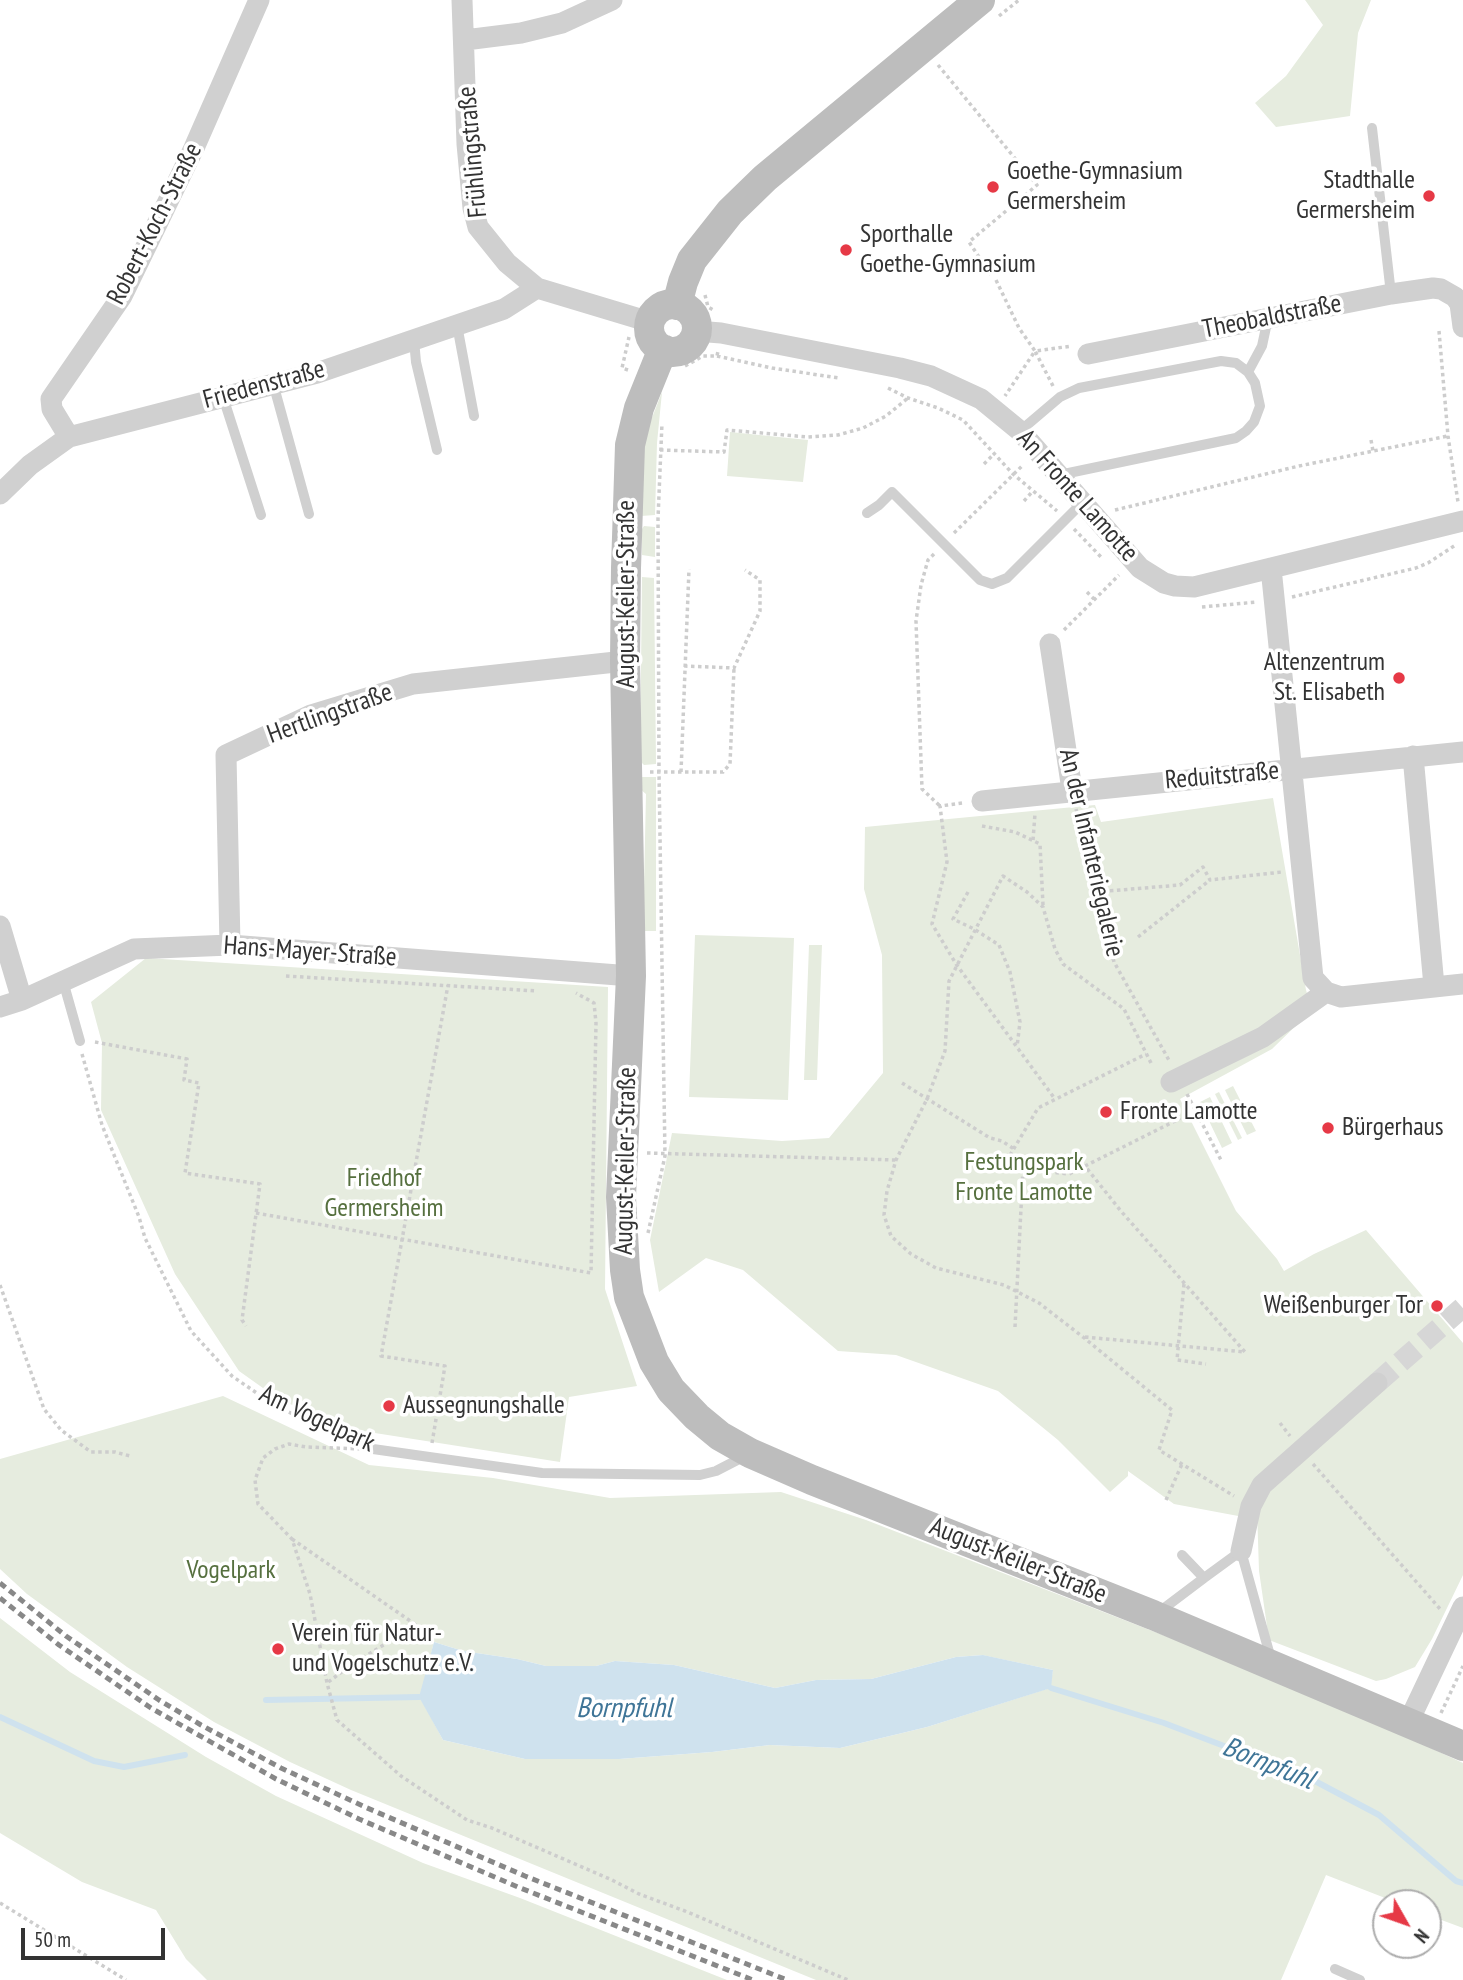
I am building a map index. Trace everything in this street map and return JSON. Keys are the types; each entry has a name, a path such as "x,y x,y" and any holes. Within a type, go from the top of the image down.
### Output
{"street":[{"name":"Robert-Koch-Straße","path":"69,437 52,409 51,399 122,296 194,148 259,0"},
{"name":"Frühlingstraße","path":"462,0 467,144 478,227 491,246 520,276 537,288 650,322"},
{"path":"465,40 521,33 562,23 612,0"},
{"path":"677,304 692,260 747,195 765,178 989,8"},
{"name":"Friedenstraße","path":"0,494 30,464 69,437 317,373 504,309 537,288"},
{"name":"Theobaldstraße","path":"1088,354 1433,288 1441,289 1455,297 1460,304 1463,327"},
{"path":"677,304 690,311 696,324 709,332 685,348 672,352 671,361 650,336 650,322 657,310 663,306 677,304"},
{"name":"An Fronte Lamotte","path":"709,332 931,376 955,386 996,410 1020,430 1140,568 1164,583 1194,587 1462,521"},
{"name":"August-Keiler-Straße","path":"671,361 658,362 639,408 630,445 625,661 631,976 621,1196 629,1297 654,1362 671,1390 697,1417 720,1436 750,1454 1273,1665 1411,1717 1463,1746"},
{"path":"1271,568 1313,978 1325,992 1341,997 1463,984"},
{"name":"An der Infanteriegalerie","path":"1050,644 1072,790"},
{"name":"Hertlingstraße","path":"230,945 226,755 311,715 413,684 625,661"},
{"name":"Reduitstraße","path":"982,801 1463,752"},
{"path":"1413,755 1434,986"},
{"path":"0,926 22,1000"},
{"name":"Hans-Mayer-Straße","path":"0,1007 22,1000 134,949 230,945 631,976"},
{"path":"1175,1085 1263,1037 1325,992"},
{"path":"1241,1551 1251,1506 1262,1485 1377,1383"},
{"path":"1411,1717 1459,1616"}],"lane":[{"path":"1373,128 1391,294"},
{"path":"1248,372 1262,346 1268,318"},
{"path":"457,326 474,416"},
{"path":"414,340 416,362 437,450"},
{"path":"1020,430 1060,397 1079,388 1221,361 1236,363 1248,372 1255,383 1260,406 1254,422 1246,432 1236,438 1059,475"},
{"path":"273,383 309,514"},
{"path":"223,397 261,515"},
{"path":"867,513 892,492 980,580 998,583 1088,509"},
{"path":"63,981 80,1041"},
{"name":"Am Vogelpark","path":"373,1449 542,1474 700,1475 728,1466 750,1454"},
{"path":"1153,1615 1241,1551 1273,1665"},
{"path":"1182,1555 1204,1578"},
{"path":"1335,1969 1360,1980"}],"path":[{"path":"989,8 1019,0"},
{"path":"938,65 1037,185 969,242 991,275"},
{"path":"996,280 1019,328 1060,397"},
{"path":"671,361 717,356 709,332 724,315 708,307 705,289"},
{"path":"1439,331 1448,436 1462,521"},
{"path":"996,410 1035,351 1078,346 1088,354"},
{"path":"660,450 724,452 727,430 808,437 838,435 863,428 886,416 908,398"},
{"path":"647,1239 665,1156 659,772 662,417"},
{"path":"1088,509 1448,436"},
{"path":"1371,440 1373,452"},
{"path":"1039,452 928,560 920,585 916,621 922,789 940,806 947,862 932,924 956,964 1055,1099"},
{"path":"984,464 994,454"},
{"path":"1024,501 1032,492"},
{"path":"681,772 689,569"},
{"path":"667,772 723,772 730,764 734,668 760,611 760,580 745,570"},
{"path":"1050,644 1119,575"},
{"path":"1087,592 1094,599"},
{"path":"684,666 734,668"},
{"name":"An der Infanteriegalerie","path":"1072,790 1114,962 1175,1085 1222,1162"},
{"path":"940,806 982,801"},
{"path":"982,826 1015,832 1040,844 1043,907 1055,949 1063,964 1124,1009 1151,1063"},
{"path":"1096,892 1180,885 1203,867 1210,880"},
{"path":"1138,937 1210,880 1301,870"},
{"path":"1043,907 1003,876 948,981 945,1051 927,1099 896,1160 887,1191 884,1215 891,1236 911,1254 936,1268 1004,1285 1039,1303 1172,1410 1159,1450 1251,1506"},
{"path":"968,891 953,919 999,945 1010,972 1020,1022 1017,1047"},
{"path":"286,976 548,991"},
{"path":"429,1457 445,1366 381,1356 448,985"},
{"path":"256,1213 591,1273 595,1013 594,1003 576,993"},
{"path":"80,1041 187,1059 184,1080 199,1083 185,1173 260,1184 242,1320 246,1326"},
{"name":"Am Vogelpark","path":"80,1041 102,1125 145,1238 191,1331 232,1376 276,1407 373,1449"},
{"path":"1146,1054 1038,1108 1003,1167 1069,1174 1179,1119 1175,1085"},
{"path":"902,1083 990,1138 1002,1141 1014,1149"},
{"path":"624,1151 665,1156 896,1160"},
{"path":"1083,1337 1245,1352 1085,1166"},
{"path":"1016,1327 1023,1169"},
{"path":"1184,1284 1177,1360 1206,1364"},
{"path":"0,1285 44,1409 61,1430 90,1452 115,1452 130,1456"},
{"path":"1280,1423 1307,1444 1459,1616"},
{"path":"327,1684 351,1665 416,1625 292,1539 258,1504 255,1480 263,1458 275,1449 289,1444 373,1449"},
{"path":"1166,1500 1182,1464"},
{"path":"292,1539 310,1594 327,1684 337,1720 401,1776 467,1820 492,1828 639,1894 848,1980"},
{"path":"1411,1717 1437,1721 1463,1666"},
{"path":"0,1903 126,1980"}],"green space":[{"path":"1305,0 1371,0 1358,33 1350,116 1276,127 1255,103 1286,76 1323,25"},
{"path":"662,392 655,515 641,516 639,467 646,433"},
{"path":"730,432 808,440 803,482 727,476"},
{"path":"644,526 655,527 655,557 642,555"},
{"path":"642,577 654,578 656,764 644,765 640,761"},
{"path":"642,777 656,777 656,931 643,931 646,794 640,789 639,782"},
{"name":"Festungspark Fronte Lamotte","path":"1273,798 1306,990 1312,1010 1272,1049 1180,1099 1236,1211 1284,1271 1366,1230 1463,1343 1463,1575 1432,1639 1415,1667 1376,1681 1269,1640 1259,1571 1257,1510 1249,1518 1174,1504 1128,1471 1128,1476 1110,1492 1058,1440 998,1391 896,1355 838,1351 743,1270 706,1258 659,1292 650,1240 672,1133 782,1141 829,1138 883,1073 882,955 864,889 865,827 1095,805 1101,822"},
{"path":"695,935 794,938 788,1100 689,1097"},
{"path":"809,945 822,945 817,1080 804,1080"},
{"name":"Friedhof Germersheim","path":"146,958 608,987 605,1289 637,1386 569,1397 560,1462 343,1428 277,1398 239,1371 175,1274 101,1110 102,1043 91,1002"},
{"path":"1233,1086 1256,1131 1247,1135 1225,1090"},
{"path":"1219,1092 1242,1138 1238,1140 1215,1094"},
{"path":"1210,1097 1232,1143 1222,1148 1200,1102"},
{"name":"Vogelpark","path":"223,1396 369,1465 493,1478 610,1498 781,1492 866,1520 1310,1692 1463,1763 1463,1928 1442,1920 1442,1889 1372,1889 1372,1893 1326,1875 1281,1980 816,1980 351,1790 290,1762 214,1722 127,1667 27,1594 0,1569 0,1459","holes":["434,1642 463,1651 546,1666 596,1666 615,1661 674,1665 775,1688 816,1680 871,1679 956,1657 982,1655 1053,1670 1050,1688 927,1727 840,1748 770,1745 619,1759 525,1759 443,1740 420,1697"]},
{"path":"0,1618 70,1672 206,1757 276,1796 423,1863 520,1898 727,1980 207,1980 186,1959 156,1910 82,1882 0,1833"}],"water":[{"name":"Bornpfuhl","path":"434,1642 463,1651 546,1666 596,1666 615,1661 674,1665 775,1688 816,1680 871,1679 956,1657 983,1655 1053,1670 1051,1688 927,1727 840,1748 770,1745 619,1759 525,1759 443,1740 419,1697"}],"waterway":[{"name":"Bornpfuhl","path":"1051,1688 1164,1723 1313,1780 1379,1815 1456,1881 1463,1883"},
{"name":"Bornpfuhl","path":"266,1700 419,1697"},
{"name":"Bornpfuhl","path":"0,1717 94,1761 124,1767 185,1755"}],"tunnel":[{"path":"1377,1383 1463,1307"}],"railway":[{"path":"0,1583 66,1636 159,1700 281,1768 525,1876 787,1980"},
{"path":"0,1598 59,1645 151,1708 276,1779 359,1819 518,1887 753,1980"}],"place":[{"name":"Goethe-Gymnasium Germersheim","path":"993,187"},
{"name":"Stadthalle Germersheim","path":"1429,196"},
{"name":"Sporthalle Goethe-Gymnasium","path":"846,250"},
{"name":"Altenzentrum St. Elisabeth","path":"1399,678"},
{"name":"Fronte Lamotte","path":"1106,1112"},
{"name":"Bürgerhaus","path":"1328,1128"},
{"name":"Weißenburger Tor","path":"1437,1306"},
{"name":"Aussegnungshalle","path":"389,1406"},
{"name":"Verein für Natur- und Vogelschutz e.V.","path":"278,1649"}]}
